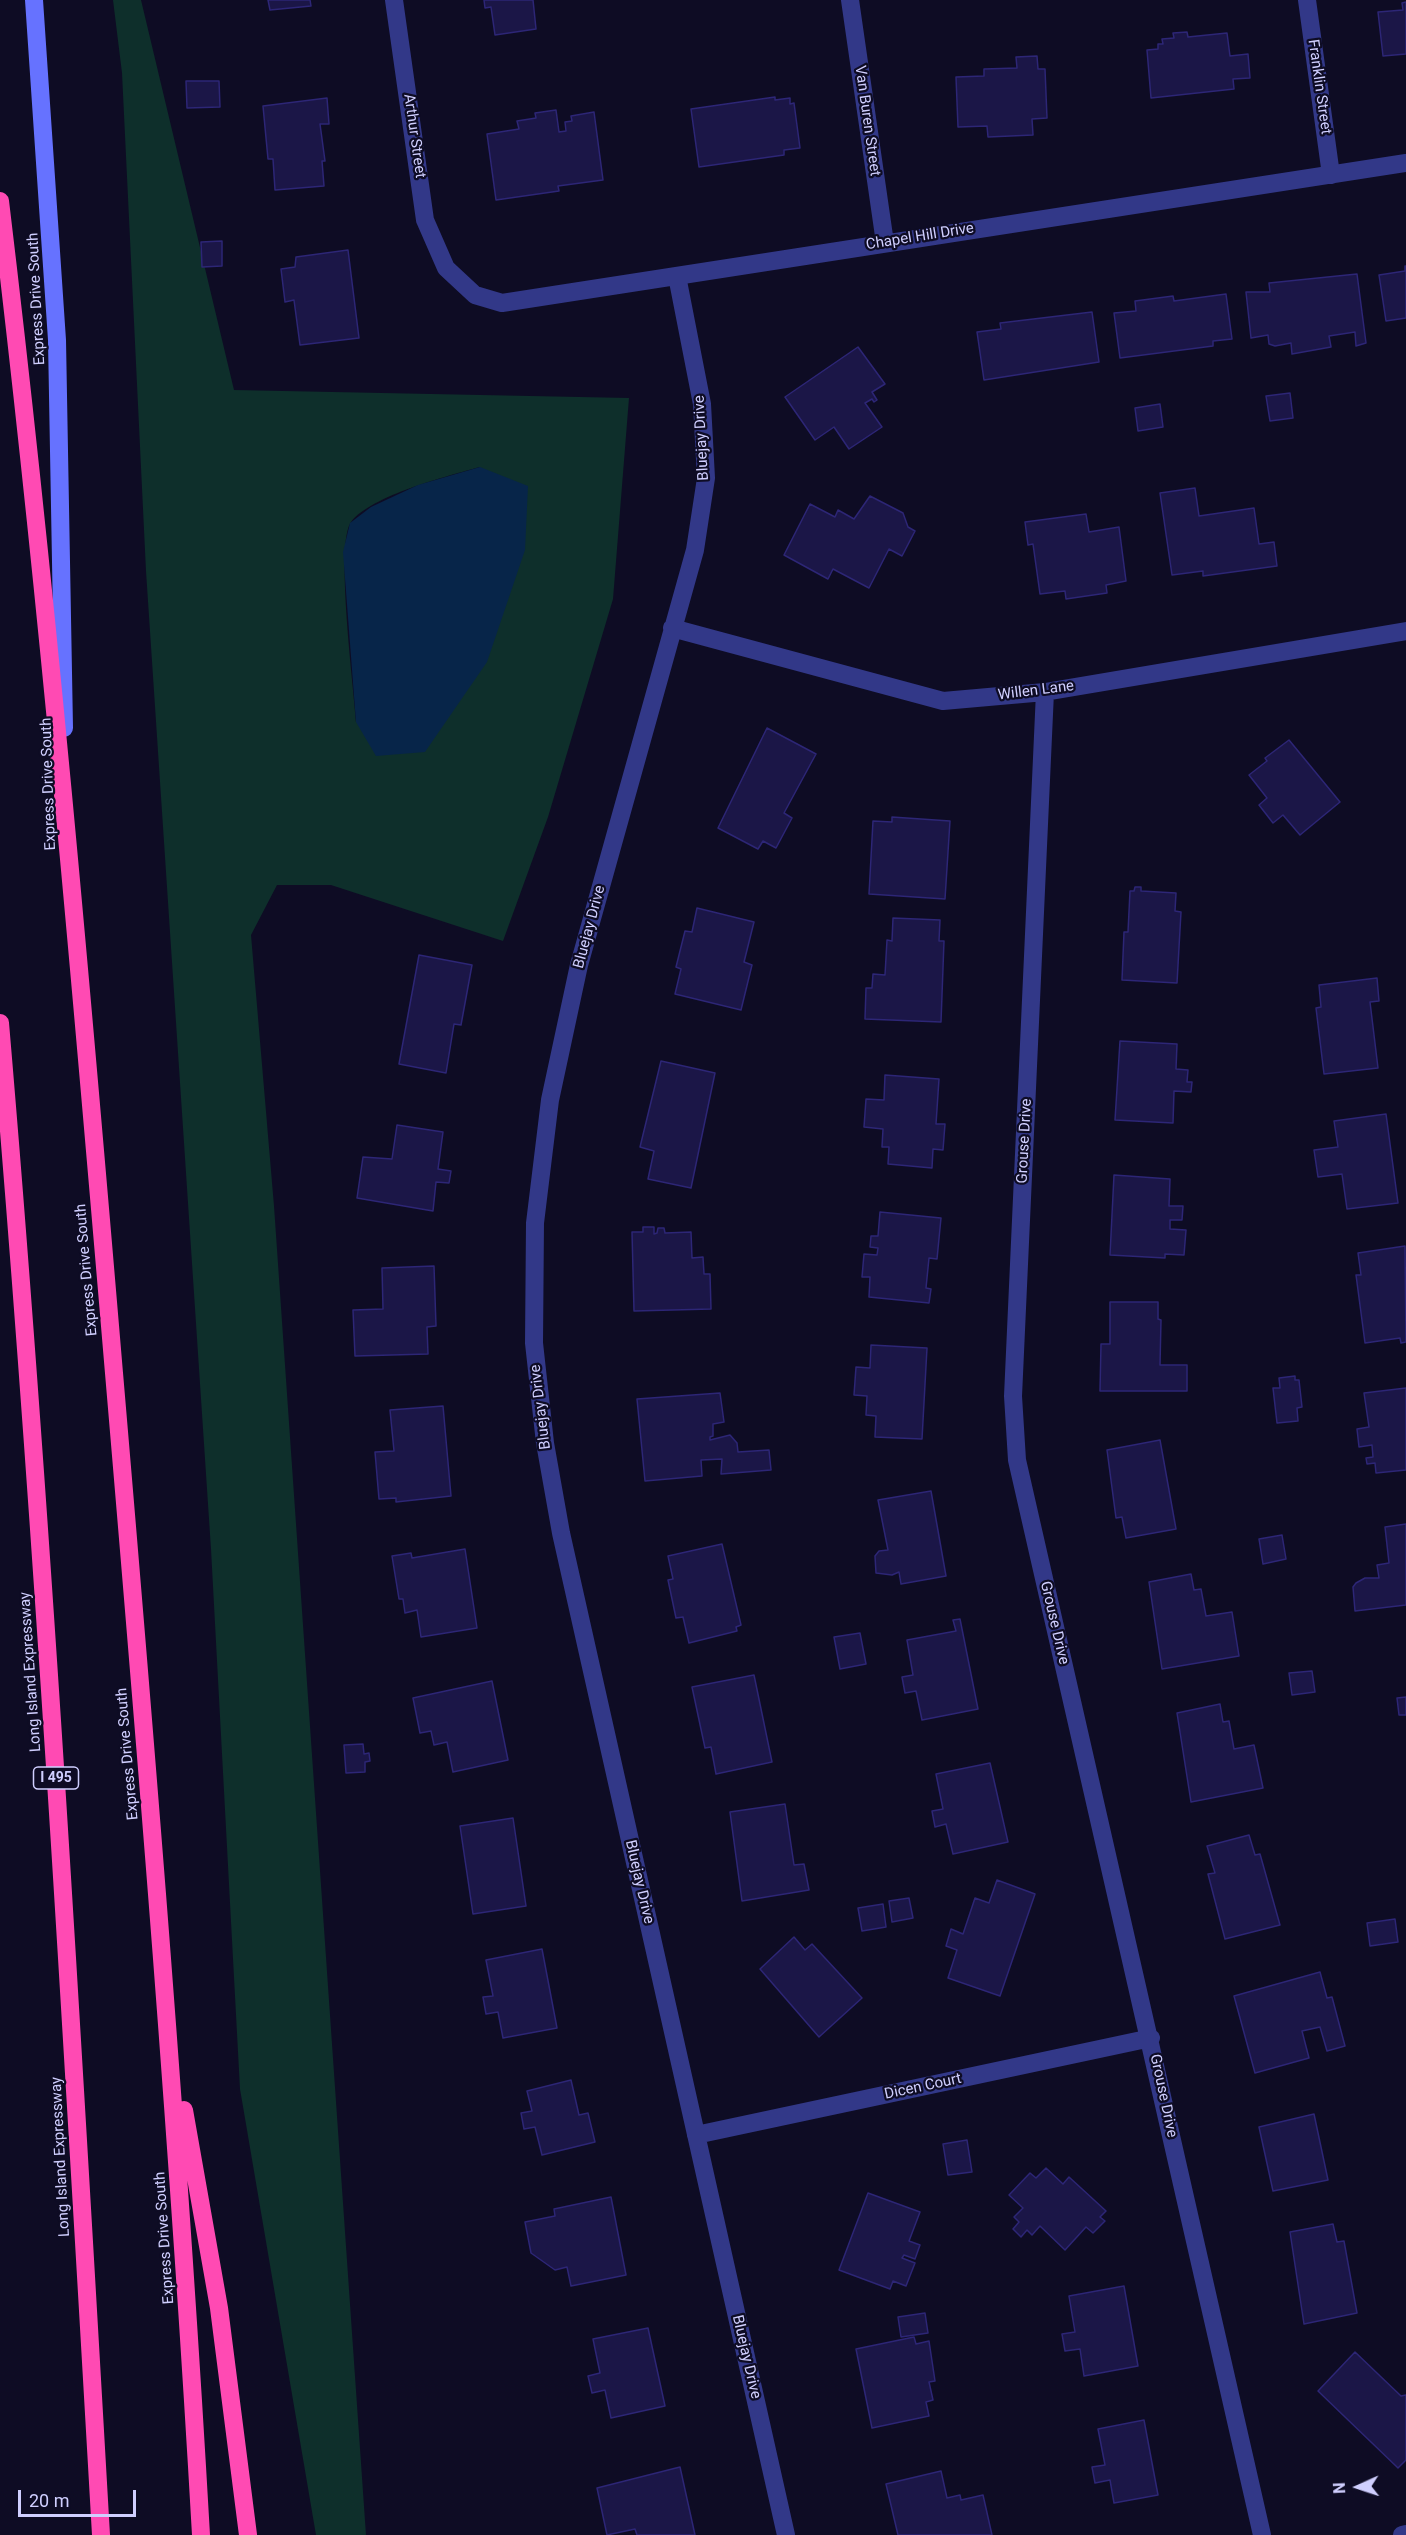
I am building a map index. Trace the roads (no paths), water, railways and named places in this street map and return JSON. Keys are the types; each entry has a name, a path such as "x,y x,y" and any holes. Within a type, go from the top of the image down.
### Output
{"highway":[{"path":"0,201 65,802"},
{"name":"Express Drive South","path":"65,802 168,2017 201,2535"},
{"name":"Long Island Expressway","path":"0,1023 30,1381 70,1995 100,2535"},
{"path":"168,2017 219,2308 248,2535"}],"main road":[{"name":"Express Drive South","path":"34,0 57,340 65,802"}],"street":[{"name":"Arthur Street","path":"394,0 425,220 446,268"},
{"name":"Van Buren Street","path":"850,0 885,243"},
{"name":"Franklin Street","path":"1307,0 1331,175"},
{"name":"Chapel Hill Drive","path":"446,268 475,295 502,303 1406,163"},
{"name":"Bluejay Drive","path":"677,276 702,404 706,478 695,550 579,965 550,1100 535,1223 534,1343 545,1443 561,1533 786,2535"},
{"name":"Willen Lane","path":"672,628 943,700 1045,692 1406,632"},
{"name":"Grouse Drive","path":"1045,692 1013,1396 1017,1460 1151,2038 1262,2535"},
{"name":"Dicen Court","path":"696,2135 1151,2038"}],"water":[{"path":"480,467 528,486 525,550 487,662 425,752 376,756 356,722 343,552 350,523 371,507 418,485"}]}
